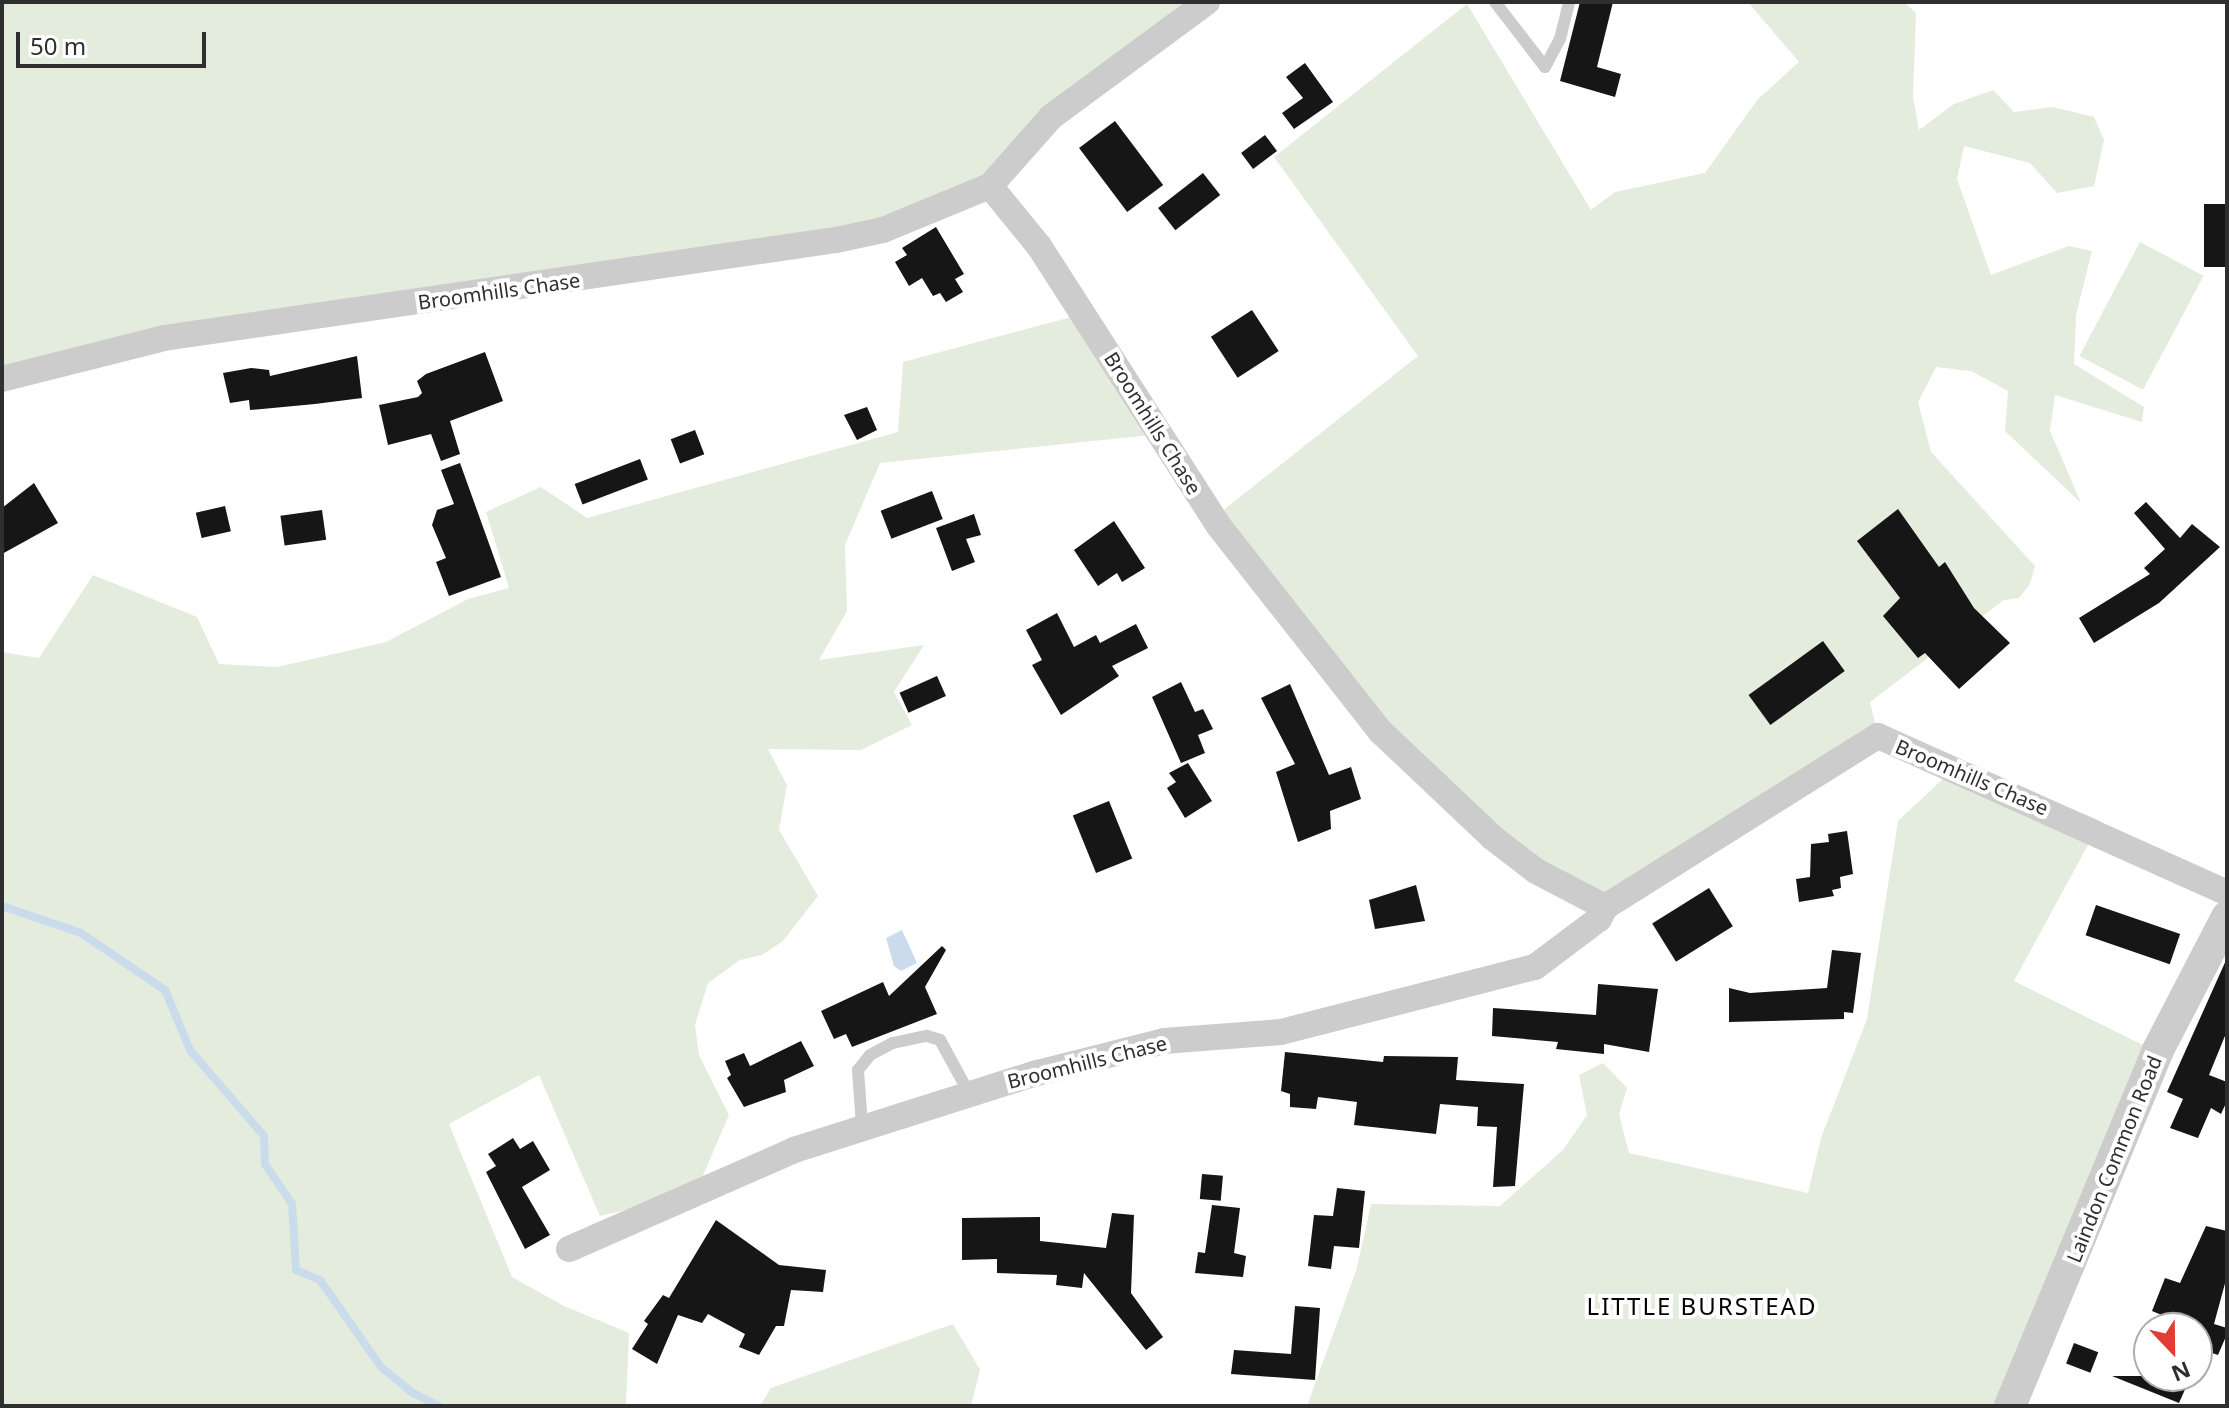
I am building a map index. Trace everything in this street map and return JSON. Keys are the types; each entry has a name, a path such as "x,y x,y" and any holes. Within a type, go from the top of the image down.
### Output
{"street":[{"name":"Broomhills Chase","path":"2,379 164,338 836,240 905,222 990,186 1051,117 1207,2"},
{"name":"Broomhills Chase","path":"990,186 1039,246 1218,525 1381,732 1493,838 1536,871 1605,907"},
{"name":"Broomhills Chase","path":"569,1249 862,1125 969,1093 1164,1041 1281,1032 1535,967 1599,919 1605,907 1878,736 2227,893"},
{"name":"Laindon Common Road","path":"2010,1406 2157,1052 2227,917"}],"lane":[{"path":"1495,2 1545,67 1560,39 1569,2"},
{"path":"862,1125 858,1070 870,1055 893,1043 927,1036 940,1040 969,1093"}],"green space":[{"path":"2,2 1207,2 1005,168 892,217 777,245 2,379"},
{"path":"1748,2 1904,2 1916,13 1913,96 1919,130 1954,104 1993,90 2014,112 2053,107 2094,117 2104,140 2094,186 2057,193 2030,163 1964,146 1957,179 1991,275 2069,246 2092,251 2076,315 2074,364 2144,407 2142,422 2055,395 2050,431 2081,503 2005,431 2008,391 1971,371 1936,367 1918,402 1931,452 2035,566 2030,584 2019,598 2004,600 1870,702 1878,736 1605,907 1493,838 1207,523 1418,356 1274,157 1467,4 1591,210 1615,192 1705,173 1758,99 1799,62"},
{"path":"2140,242 2204,276 2143,390 2079,356"},
{"path":"1083,314 1160,434 880,463 845,545 847,611 819,660 924,645 894,692 912,725 861,750 768,749 787,785 779,830 818,896 783,941 762,955 740,960 708,983 695,1025 699,1055 729,1115 695,1194 600,1216 539,1075 449,1124 512,1277 564,1306 629,1333 626,1406 2,1406 2,652 39,658 93,575 197,617 219,664 277,667 386,642 468,599 509,588 486,512 541,487 587,518 898,432 903,362"},
{"path":"1961,762 2101,821 2014,981 2157,1052 2009,1406 1307,1406 1356,1271 1371,1204 1500,1206 1563,1150 1587,1115 1579,1075 1603,1063 1627,1088 1619,1114 1629,1153 1808,1193 1821,1138 1867,1019 1898,821"},
{"path":"953,1324 980,1370 971,1406 760,1406 771,1388"}],"water":[{"path":"902,930 917,963 901,971 894,966 886,938"}],"building":[{"path":"1580,2 1613,2 1597,67 1621,74 1615,97 1560,81"},
{"path":"1305,63 1333,102 1294,129 1282,113 1303,98 1286,77"},
{"path":"1115,121 1163,185 1127,212 1079,148"},
{"path":"1265,135 1277,151 1253,169 1241,153"},
{"path":"1203,173 1220,195 1175,230 1158,208"},
{"path":"2204,204 2227,204 2227,267 2204,267"},
{"path":"936,227 964,274 955,279 963,292 946,302 940,293 933,296 922,278 909,286 895,262 907,255 902,248"},
{"path":"1252,310 1279,351 1238,378 1211,337"},
{"path":"485,352 503,401 450,421 460,454 441,461 431,434 388,445 379,405 418,397 422,393 417,381 426,374"},
{"path":"357,356 362,398 250,410 249,400 230,403 223,373 251,368 269,370 270,376"},
{"path":"867,407 877,430 857,440 844,415"},
{"path":"695,430 704,454 680,464 671,439"},
{"path":"640,459 648,480 583,505 575,484"},
{"path":"460,463 501,577 449,596 436,562 446,558 432,525 437,510 454,504 441,470"},
{"path":"34,483 58,523 2,554 2,508"},
{"path":"932,491 943,519 891,539 881,511"},
{"path":"2146,502 2180,538 2192,524 2220,547 2159,603 2094,643 2079,618 2150,574 2144,568 2165,549 2134,513"},
{"path":"225,506 231,531 202,538 196,513"},
{"path":"1898,509 1939,567 1945,562 1974,608 2010,643 1959,689 1925,653 1918,658 1883,616 1900,598 1857,541"},
{"path":"322,510 326,540 285,546 280,516"},
{"path":"974,514 981,535 966,539 975,562 952,571 936,528"},
{"path":"1114,521 1145,568 1122,582 1117,573 1098,586 1074,550"},
{"path":"1057,613 1074,647 1096,635 1100,643 1136,624 1148,648 1112,666 1119,676 1061,715 1032,665 1042,660 1026,630"},
{"path":"1823,641 1845,671 1770,725 1749,695"},
{"path":"937,676 946,696 908,713 900,693"},
{"path":"1181,682 1195,712 1203,709 1213,729 1198,735 1205,753 1181,763 1152,697"},
{"path":"1290,684 1329,775 1351,767 1361,799 1330,811 1331,829 1298,842 1276,772 1295,764 1261,698"},
{"path":"1188,763 1212,801 1185,818 1167,788 1176,782 1169,773"},
{"path":"1109,801 1132,858 1096,873 1073,816"},
{"path":"1847,831 1853,874 1840,877 1841,888 1832,890 1834,896 1799,902 1796,879 1810,877 1811,844 1829,842 1828,834"},
{"path":"1416,885 1425,921 1375,929 1369,900"},
{"path":"1709,888 1733,926 1676,962 1652,924"},
{"path":"2096,905 2180,934 2170,964 2086,935"},
{"path":"942,946 946,950 925,987 937,1014 852,1047 846,1034 834,1039 821,1011 883,982 889,996"},
{"path":"1832,950 1861,953 1853,1013 1844,1012 1844,1019 1729,1022 1729,988 1750,993 1827,988"},
{"path":"2227,958 2227,1031 2209,1075 2227,1082 2227,1101 2221,1114 2211,1108 2198,1138 2170,1128 2183,1099 2167,1092"},
{"path":"1598,984 1658,989 1649,1052 1604,1044 1604,1054 1556,1049 1558,1042 1492,1036 1493,1008 1596,1015"},
{"path":"801,1041 814,1066 784,1080 786,1092 744,1107 727,1078 731,1075 725,1061 744,1053 750,1066"},
{"path":"1285,1052 1383,1062 1384,1056 1458,1057 1456,1080 1524,1084 1515,1186 1493,1187 1497,1127 1477,1126 1478,1107 1440,1104 1436,1134 1354,1125 1357,1102 1318,1097 1316,1109 1290,1107 1290,1094 1281,1091"},
{"path":"513,1138 520,1149 533,1141 550,1170 522,1187 550,1235 525,1249 486,1172 496,1166 488,1154"},
{"path":"1202,1174 1223,1176 1221,1201 1200,1199"},
{"path":"1337,1188 1365,1191 1359,1248 1334,1246 1331,1269 1308,1266 1314,1215 1333,1216"},
{"path":"1212,1205 1240,1208 1234,1253 1246,1256 1243,1277 1195,1273 1198,1252 1205,1253"},
{"path":"1112,1213 1134,1215 1131,1293 1163,1337 1146,1350 1084,1273 1082,1288 1056,1285 1057,1275 997,1273 997,1259 962,1260 962,1218 1040,1217 1040,1241 1106,1248"},
{"path":"716,1220 779,1265 826,1270 823,1292 791,1290 784,1326 776,1326 759,1355 739,1347 745,1334 708,1314 702,1323 678,1315 657,1364 632,1349 648,1324 644,1321 663,1295 669,1298"},
{"path":"2206,1226 2227,1231 2227,1276 2214,1324 2227,1328 2227,1334 2218,1355 2213,1353 2213,1312 2152,1311 2165,1278 2180,1283"},
{"path":"1295,1306 1320,1308 1315,1380 1231,1374 1234,1350 1291,1354"},
{"path":"2074,1343 2098,1352 2090,1373 2066,1364"},
{"path":"2112,1376 2133,1376 2133,1384"},
{"path":"2152,1392 2184,1392 2179,1403"}],"waterway":[{"path":"2,906 81,933 165,990 190,1050 264,1136 265,1164 292,1204 296,1270 320,1280 381,1367 413,1393 439,1406"}],"district":[{"name":"LITTLE BURSTEAD","path":"1702,1306"}]}
